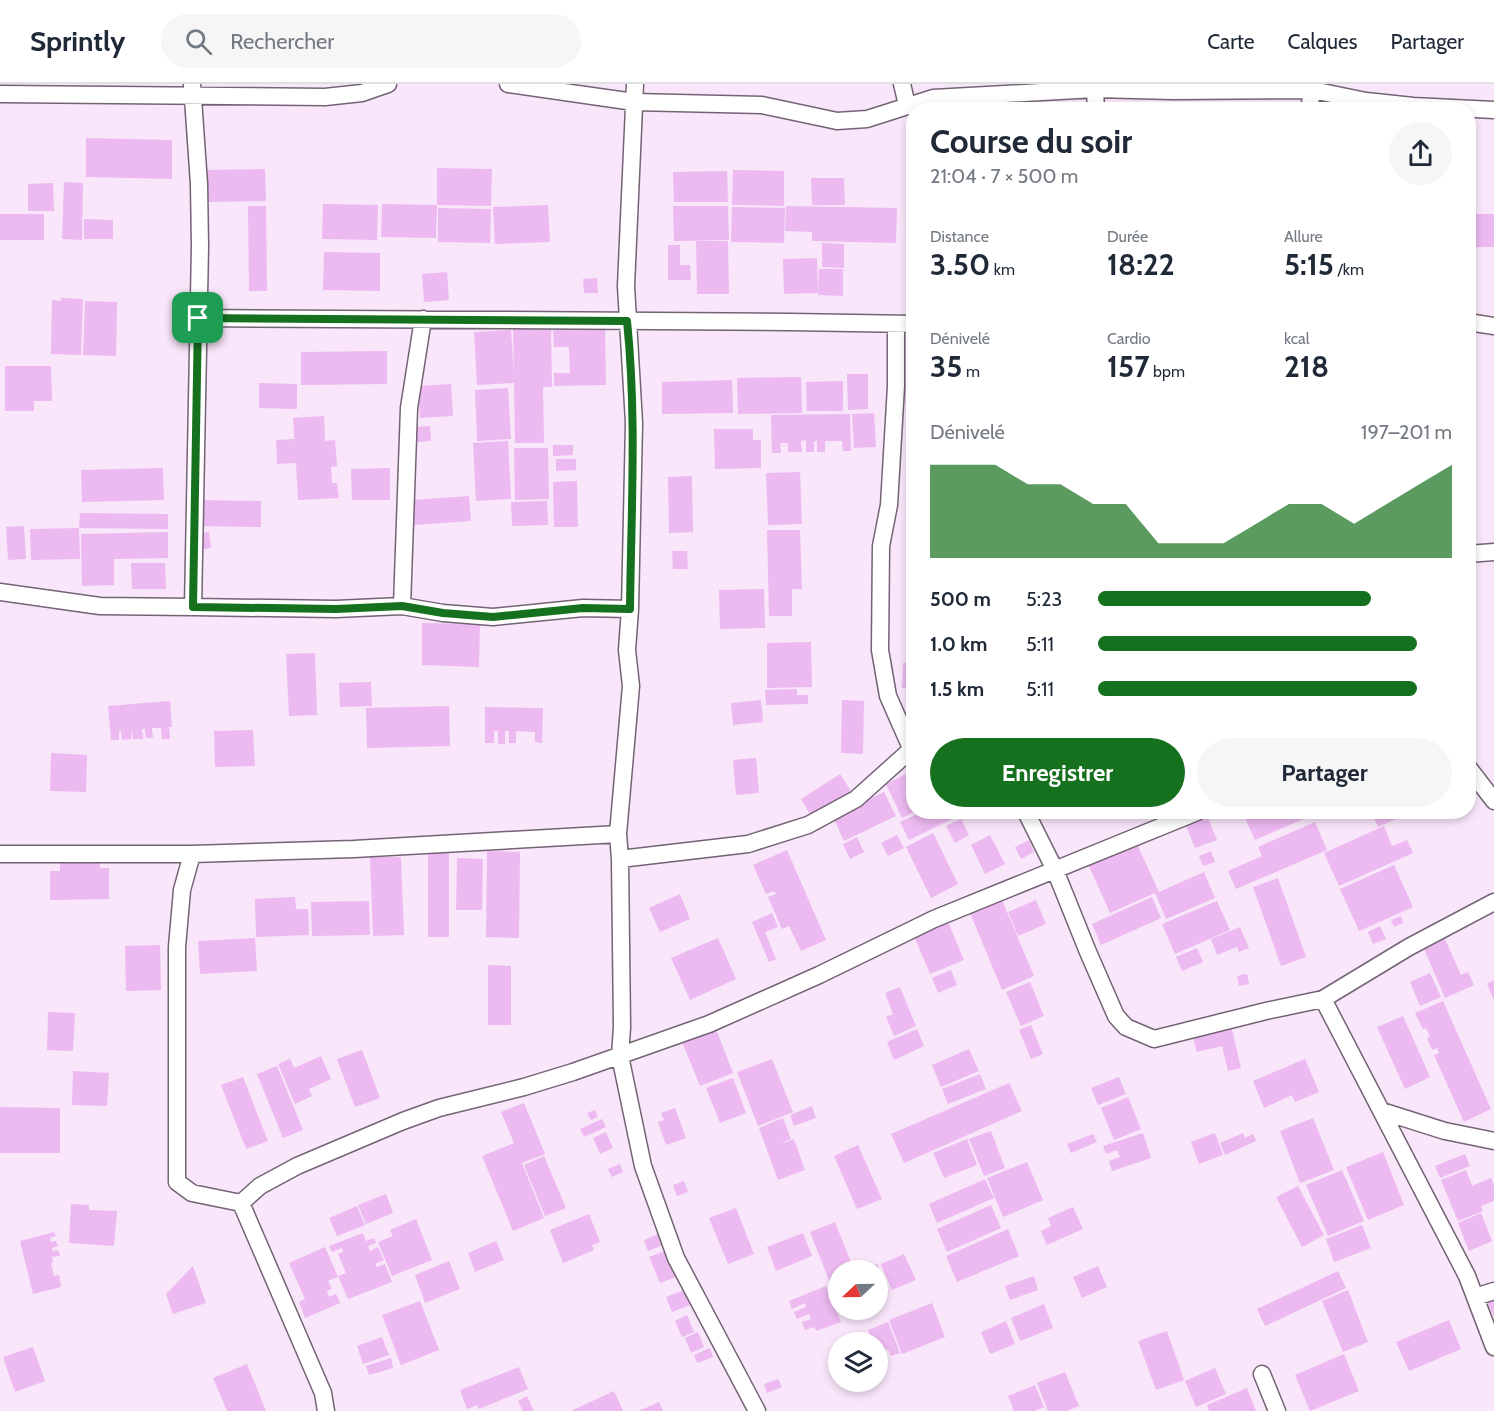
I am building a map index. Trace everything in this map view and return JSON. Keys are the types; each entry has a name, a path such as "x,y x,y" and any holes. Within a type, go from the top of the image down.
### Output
{"street":[{"path":"0,93 192,89 325,97 362,93 388,84"},
{"path":"508,84 634,102 762,105 837,121 867,119 906,105"},
{"path":"635,84 626,286 634,423 627,650 631,686 618,834 622,1027 620,1056 643,1166 676,1258 757,1411"},
{"path":"902,84 906,102"},
{"path":"918,102 933,98 1095,89 1173,91 1312,87 1377,102"},
{"path":"1310,102 1312,87"},
{"path":"192,89 199,184 193,607"},
{"path":"1095,89 1096,102"},
{"path":"1476,109 1494,110"},
{"path":"198,318 906,324"},
{"path":"402,606 409,408 423,319"},
{"path":"1476,323 1494,326"},
{"path":"896,324 896,386 889,506 881,546 880,650 888,696 906,735"},
{"path":"1476,553 1494,552"},
{"path":"0,592 100,606 336,609 402,606 443,613 493,617 583,608 630,609"},
{"path":"620,859 748,844 808,825 856,799 906,753"},
{"path":"1476,777 1494,801"},
{"path":"1030,819 1055,870 1116,1017 1126,1027 1154,1039 1323,999 1409,947 1494,902"},
{"path":"241,1203 260,1186 297,1166 403,1121 439,1108 524,1087 620,1056 642,1046 666,1040 710,1023 819,975 934,919 1180,819"},
{"path":"0,854 192,854 354,849 618,834"},
{"path":"192,854 182,890 177,947 177,1182 192,1193 241,1203"},
{"path":"1323,999 1467,1276 1494,1347"},
{"path":"1382,1111 1445,1131 1494,1141"},
{"path":"241,1203 322,1393 326,1411"},
{"path":"1475,1297 1494,1291"},
{"path":"1262,1374 1277,1411"}],"building":[{"path":"86,138 172,140 172,179 86,177"},
{"path":"437,168 492,169 491,206 437,205"},
{"path":"265,169 266,201 207,202 206,170"},
{"path":"733,170 784,171 784,206 732,205"},
{"path":"727,171 728,202 674,202 673,172"},
{"path":"811,178 844,178 845,205 812,205"},
{"path":"64,182 83,183 82,240 62,239"},
{"path":"53,183 54,211 28,211 28,184"},
{"path":"323,204 378,205 377,240 322,239"},
{"path":"382,204 437,205 436,238 381,237"},
{"path":"548,205 550,242 495,244 493,207"},
{"path":"248,206 266,206 267,291 249,291"},
{"path":"673,206 728,206 729,240 674,241"},
{"path":"786,206 897,208 896,243 812,241 812,232 785,231"},
{"path":"732,207 785,208 784,243 731,242"},
{"path":"438,208 491,209 490,243 438,242"},
{"path":"0,214 44,214 44,240 0,240"},
{"path":"1476,214 1494,214 1494,247 1476,247"},
{"path":"84,219 113,220 113,239 84,239"},
{"path":"696,241 728,241 729,294 697,294"},
{"path":"822,243 844,244 844,268 822,267"},
{"path":"668,245 680,245 680,265 690,265 691,280 668,280"},
{"path":"324,252 380,253 380,291 323,290"},
{"path":"817,258 818,293 784,294 783,259"},
{"path":"819,269 843,269 843,296 818,295"},
{"path":"447,272 449,300 424,302 422,274"},
{"path":"597,278 598,293 584,293 583,279"},
{"path":"61,298 83,299 81,355 51,354 52,300 61,301"},
{"path":"85,301 117,302 116,356 83,355"},
{"path":"513,329 551,329 552,387 543,387 544,443 515,443 514,383 477,385 474,332 511,330 514,375"},
{"path":"553,330 605,330 606,385 554,386 554,373 570,373 569,347 554,347"},
{"path":"387,351 387,384 301,385 301,352"},
{"path":"5,366 51,366 52,401 34,401 34,411 5,411"},
{"path":"847,374 868,374 868,409 848,410"},
{"path":"801,377 802,413 738,414 737,378"},
{"path":"732,380 733,413 662,414 662,382"},
{"path":"843,381 843,411 807,411 806,382"},
{"path":"904,382 906,382 906,411"},
{"path":"259,383 297,384 297,409 259,408"},
{"path":"451,384 453,416 420,418 418,386"},
{"path":"508,388 511,439 477,441 475,390"},
{"path":"874,413 876,447 854,448 852,414"},
{"path":"850,414 851,451 843,451 842,441 825,441 825,452 817,452 817,441 814,441 814,452 806,452 806,440 801,441 802,452 788,452 788,443 780,443 781,453 772,453 771,415"},
{"path":"324,416 325,441 335,440 337,466 331,467 332,483 337,483 339,498 298,500 296,463 277,464 276,440 294,439 295,448 293,418"},
{"path":"430,426 431,441 416,442 415,427"},
{"path":"714,429 753,429 753,440 761,440 761,468 715,469"},
{"path":"508,441 511,499 476,501 473,443"},
{"path":"553,445 573,445 573,455 553,456"},
{"path":"514,448 548,448 549,499 515,500"},
{"path":"556,459 576,459 576,470 556,471"},
{"path":"163,468 164,500 82,502 81,470"},
{"path":"390,468 390,500 352,500 351,469"},
{"path":"800,472 802,524 768,525 766,473"},
{"path":"692,476 693,532 669,533 668,477"},
{"path":"577,481 578,527 554,527 553,482"},
{"path":"469,496 471,521 414,525 412,500"},
{"path":"198,500 261,501 261,527 198,526"},
{"path":"547,501 548,525 512,526 511,502"},
{"path":"80,513 168,514 168,529 79,528"},
{"path":"24,526 26,559 8,560 6,527"},
{"path":"79,528 80,559 31,560 30,529"},
{"path":"767,530 800,530 802,589 792,589 792,616 769,616"},
{"path":"168,532 168,558 114,559 114,585 82,586 81,534"},
{"path":"209,532 211,548 199,550 197,534"},
{"path":"672,551 687,551 688,569 673,569"},
{"path":"131,563 165,563 166,589 132,589"},
{"path":"764,589 765,628 720,629 719,590"},
{"path":"422,623 480,624 479,667 422,665"},
{"path":"811,642 812,687 767,688 767,643"},
{"path":"315,653 317,715 289,716 286,654"},
{"path":"903,663 906,663 906,688 902,688"},
{"path":"371,682 372,706 340,707 339,683"},
{"path":"797,689 797,695 808,695 808,704 766,705 765,690"},
{"path":"761,700 763,722 733,725 731,703"},
{"path":"842,700 864,701 863,754 841,753"},
{"path":"170,701 172,727 169,727 170,739 162,739 161,728 152,728 153,738 146,738 145,729 142,729 143,739 133,739 132,730 131,739 122,740 121,731 119,731 119,740 111,740 108,706"},
{"path":"449,706 450,746 367,748 366,708"},
{"path":"485,707 543,708 542,743 535,742 535,732 516,731 516,743 509,743 509,731 505,731 505,744 498,744 498,731 494,731 494,743 485,743"},
{"path":"253,730 255,766 215,767 214,731"},
{"path":"51,753 87,755 86,792 50,791"},
{"path":"756,758 759,793 736,795 733,760"},
{"path":"840,774 853,794 813,819 801,799"},
{"path":"906,774 906,816 902,818 886,784"},
{"path":"884,792 896,816 844,841 833,817"},
{"path":"907,819 952,819 909,840 900,822"},
{"path":"961,819 969,835 955,843 946,826"},
{"path":"1208,819 1217,840 1195,848 1184,821"},
{"path":"1245,819 1303,819 1255,840"},
{"path":"1374,819 1396,819 1378,827"},
{"path":"1315,822 1327,850 1236,889 1228,871 1262,856 1258,847"},
{"path":"1384,826 1392,846 1407,840 1413,853 1339,886 1324,853"},
{"path":"933,833 958,884 931,898 906,847"},
{"path":"897,835 904,848 888,856 881,843"},
{"path":"990,835 1005,864 985,874 971,845"},
{"path":"857,837 864,852 850,859 843,844"},
{"path":"1029,840 1034,852 1021,859 1015,847"},
{"path":"1136,842 1159,892 1204,872 1215,898 1166,919 1155,893 1110,913 1088,864"},
{"path":"787,850 826,940 801,951 789,926 782,929 768,897 776,894 774,891 766,894 753,865"},
{"path":"487,851 520,852 519,938 486,937"},
{"path":"1211,851 1215,862 1203,866 1199,856"},
{"path":"428,852 449,852 449,937 428,937"},
{"path":"370,857 401,857 404,935 373,936"},
{"path":"457,858 483,859 482,910 456,910"},
{"path":"100,861 100,868 109,868 109,899 50,900 50,871 60,871 60,862"},
{"path":"1394,865 1413,907 1359,931 1340,889"},
{"path":"1278,878 1306,957 1281,966 1253,887"},
{"path":"680,894 690,919 660,932 649,908"},
{"path":"295,897 296,909 308,909 309,935 256,937 255,899"},
{"path":"1152,897 1161,918 1101,945 1092,924"},
{"path":"1002,900 1034,976 1002,990 970,913"},
{"path":"1036,900 1046,924 1018,936 1008,912"},
{"path":"369,901 370,935 312,936 311,902"},
{"path":"1217,901 1230,930 1175,954 1162,924"},
{"path":"772,913 778,927 765,932 776,959 769,962 752,922"},
{"path":"1401,916 1403,923 1394,927 1391,920"},
{"path":"948,922 964,960 930,974 914,936"},
{"path":"1380,926 1386,939 1373,944 1368,932"},
{"path":"1240,927 1249,948 1239,952 1237,947 1217,955 1211,939"},
{"path":"255,938 257,971 200,974 198,941"},
{"path":"718,938 736,979 690,1000 671,958"},
{"path":"1445,939 1461,975 1468,972 1474,985 1445,998 1424,949"},
{"path":"160,945 161,990 126,991 125,946"},
{"path":"1197,948 1203,962 1182,971 1176,957"},
{"path":"488,965 511,966 511,1025 488,1025"},
{"path":"951,970 957,985 938,993 932,978"},
{"path":"1430,973 1441,997 1420,1006 1410,982"},
{"path":"1247,974 1249,984 1239,986 1237,976"},
{"path":"1494,980 1494,1000 1487,984"},
{"path":"1030,982 1044,1016 1021,1026 1006,992"},
{"path":"900,987 916,1026 894,1036 886,1017 893,1014 885,993"},
{"path":"1443,1001 1491,1109 1464,1122 1434,1055 1439,1053 1437,1048 1432,1050 1426,1028 1423,1029 1415,1013"},
{"path":"48,1012 75,1013 73,1051 47,1050"},
{"path":"1403,1016 1430,1077 1405,1089 1377,1027"},
{"path":"1031,1025 1043,1054 1031,1059 1019,1030"},
{"path":"1231,1025 1241,1068 1228,1071 1222,1046 1197,1052 1192,1034"},
{"path":"716,1029 733,1073 700,1086 682,1042"},
{"path":"917,1029 924,1046 894,1060 887,1042"},
{"path":"969,1049 979,1071 941,1087 932,1065"},
{"path":"362,1050 380,1098 355,1107 337,1059"},
{"path":"321,1056 331,1079 309,1089 312,1096 295,1104 278,1064 290,1059 294,1068"},
{"path":"772,1059 793,1112 758,1126 737,1072"},
{"path":"1305,1059 1319,1092 1295,1102 1292,1095 1264,1108 1253,1081"},
{"path":"277,1066 303,1130 283,1138 257,1074"},
{"path":"73,1071 109,1073 107,1106 72,1105"},
{"path":"980,1074 986,1089 948,1104 942,1089"},
{"path":"243,1077 268,1141 246,1149 221,1085"},
{"path":"1119,1077 1126,1094 1098,1105 1091,1088"},
{"path":"733,1078 746,1113 720,1123 706,1088"},
{"path":"1009,1083 1022,1111 904,1163 891,1134"},
{"path":"1128,1097 1141,1129 1114,1140 1101,1108"},
{"path":"524,1103 545,1154 522,1163 544,1218 513,1231 482,1156 514,1143 501,1112"},
{"path":"812,1106 816,1118 794,1126 790,1115"},
{"path":"0,1107 60,1108 60,1153 0,1153"},
{"path":"675,1108 686,1138 666,1145 658,1122 664,1120 661,1113"},
{"path":"595,1110 598,1117 591,1120 587,1113"},
{"path":"783,1118 791,1139 778,1145 794,1139 805,1170 778,1180 759,1128"},
{"path":"1313,1118 1334,1170 1300,1183 1280,1131"},
{"path":"602,1119 606,1127 584,1137 580,1129"},
{"path":"991,1131 1005,1168 984,1176 969,1139"},
{"path":"606,1132 613,1148 600,1154 593,1138"},
{"path":"1143,1133 1151,1158 1112,1171 1109,1161 1120,1157 1117,1150 1106,1154 1103,1146"},
{"path":"1215,1133 1223,1155 1199,1164 1191,1142"},
{"path":"1243,1133 1245,1138 1253,1134 1256,1141 1225,1155 1220,1143"},
{"path":"1093,1134 1097,1142 1071,1153 1067,1144"},
{"path":"967,1139 977,1165 944,1178 933,1153"},
{"path":"858,1145 882,1199 857,1209 834,1156"},
{"path":"1383,1152 1404,1205 1368,1220 1346,1167"},
{"path":"1465,1154 1470,1166 1440,1178 1435,1166"},
{"path":"544,1156 566,1208 545,1216 524,1165"},
{"path":"1027,1162 1043,1200 1003,1217 987,1178"},
{"path":"620,1164 623,1172 612,1177 608,1169"},
{"path":"1342,1170 1364,1221 1328,1236 1306,1185"},
{"path":"1466,1170 1472,1186 1491,1178 1494,1185 1494,1201 1481,1206 1483,1211 1458,1221 1441,1180"},
{"path":"985,1179 994,1198 937,1223 929,1204"},
{"path":"684,1181 688,1192 677,1196 673,1185"},
{"path":"1298,1186 1324,1235 1302,1247 1276,1197"},
{"path":"386,1194 393,1213 366,1224 358,1205"},
{"path":"71,1204 89,1205 89,1210 117,1211 114,1246 69,1243"},
{"path":"991,1205 1001,1228 947,1252 937,1229"},
{"path":"357,1206 365,1225 337,1236 329,1218"},
{"path":"1073,1207 1083,1229 1047,1245 1041,1231 1051,1226 1048,1218"},
{"path":"736,1208 754,1254 728,1264 709,1218"},
{"path":"1481,1213 1492,1241 1469,1251 1458,1223"},
{"path":"589,1214 600,1242 592,1245 594,1250 563,1263 550,1230"},
{"path":"416,1219 432,1260 392,1276 378,1242 393,1236 390,1230"},
{"path":"835,1222 850,1260 828,1260 828,1278 810,1232"},
{"path":"1362,1225 1371,1248 1334,1262 1326,1239"},
{"path":"1008,1229 1019,1256 957,1282 946,1256"},
{"path":"54,1232 56,1236 50,1238 51,1242 56,1241 58,1246 52,1248 53,1251 58,1250 60,1256 52,1257 53,1262 51,1263 54,1276 59,1275 61,1287 33,1294 20,1241"},
{"path":"363,1233 366,1241 374,1238 376,1243 368,1246 370,1251 378,1247 384,1260 375,1264 377,1267 385,1264 392,1282 348,1299 338,1276 346,1273 338,1254 343,1252 342,1248 332,1252 329,1246"},
{"path":"803,1233 812,1256 776,1271 767,1247"},
{"path":"658,1234 663,1245 648,1251 644,1240"},
{"path":"496,1241 504,1260 475,1272 468,1253"},
{"path":"325,1247 338,1277 328,1281 332,1289 327,1291 329,1297 336,1294 340,1303 305,1318 299,1302 305,1299 289,1263"},
{"path":"668,1250 678,1276 660,1283 649,1257"},
{"path":"904,1254 916,1280 892,1290 888,1281 888,1261"},
{"path":"449,1261 460,1289 425,1303 415,1275"},
{"path":"193,1266 206,1303 173,1314 166,1294"},
{"path":"1098,1266 1107,1287 1082,1298 1073,1277"},
{"path":"1338,1271 1346,1288 1265,1326 1257,1309"},
{"path":"1034,1276 1038,1290 1010,1300 1005,1286"},
{"path":"826,1286 828,1320 840,1320 841,1322 816,1331 814,1327 805,1330 802,1322 811,1319 809,1314 797,1319 794,1312 806,1307 805,1303 792,1309 789,1301"},
{"path":"684,1290 690,1305 672,1312 666,1297"},
{"path":"1348,1290 1368,1342 1343,1352 1322,1301"},
{"path":"1494,1299 1494,1317 1487,1302"},
{"path":"420,1301 439,1350 401,1365 382,1315"},
{"path":"932,1303 945,1337 902,1354 889,1320"},
{"path":"1044,1304 1053,1328 1020,1341 1011,1318"},
{"path":"687,1315 694,1332 682,1337 675,1321"},
{"path":"1449,1320 1461,1349 1409,1371 1396,1342"},
{"path":"1006,1321 1015,1344 990,1354 981,1332"},
{"path":"888,1322 900,1353 891,1356 888,1349 888,1332 869,1332 868,1330"},
{"path":"1167,1331 1184,1380 1156,1390 1138,1341"},
{"path":"698,1332 704,1347 691,1353 685,1338"},
{"path":"382,1337 389,1355 363,1364 357,1346"},
{"path":"33,1347 45,1381 15,1392 3,1357"},
{"path":"710,1348 713,1357 697,1363 694,1355"},
{"path":"1344,1354 1359,1391 1310,1411 1295,1375"},
{"path":"391,1358 393,1368 369,1375 366,1366"},
{"path":"247,1364 266,1411 227,1411 213,1378"},
{"path":"519,1367 528,1389 479,1409 477,1405 467,1409 460,1390"},
{"path":"1215,1368 1226,1394 1196,1407 1185,1381"},
{"path":"1065,1372 1079,1406 1067,1411 1048,1411 1037,1383"},
{"path":"778,1379 782,1387 767,1393 764,1384"},
{"path":"1035,1385 1044,1407 1034,1411 1014,1411 1008,1396"},
{"path":"1247,1388 1256,1411 1209,1411 1207,1405"},
{"path":"614,1391 623,1411 571,1411"},
{"path":"527,1396 534,1411 523,1411 518,1401"},
{"path":"659,1402 663,1411 639,1411"}],"route":[{"path":"198,318 627,321 632,366 634,423 630,609 583,608 493,617 443,613 402,606 336,609 193,607 198,318"}]}
